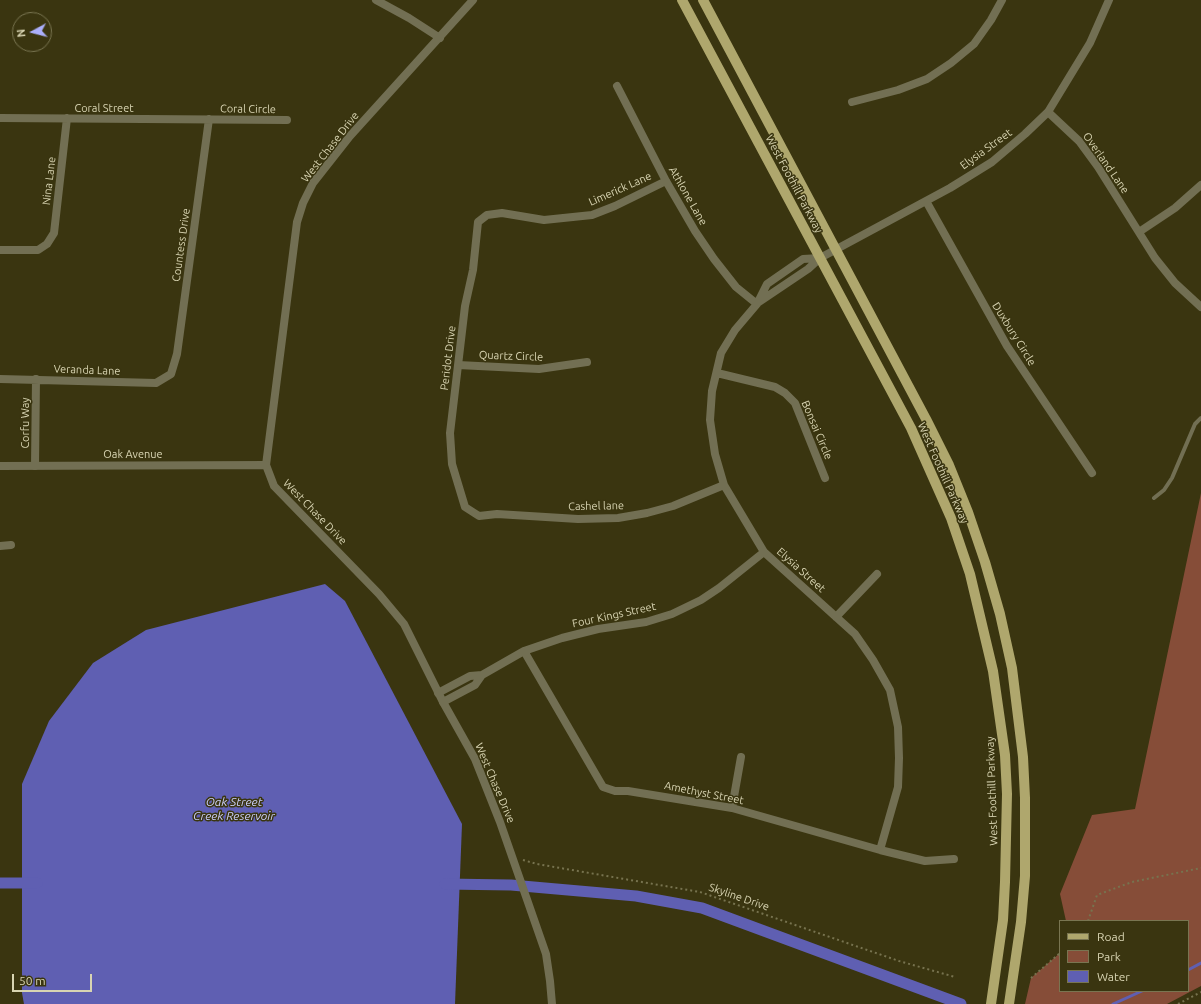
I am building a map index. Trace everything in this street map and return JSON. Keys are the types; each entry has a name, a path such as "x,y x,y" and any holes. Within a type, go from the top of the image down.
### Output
{"main road":[{"name":"West Foothill Parkway","path":"682,0 910,428 938,488 970,574 982,620 1000,712 1007,794 1006,882 991,1004"},
{"name":"West Foothill Parkway","path":"703,0 836,248 949,465 983,555 1000,614 1012,668 1018,712 1025,798 1025,876 1015,967 1009,1004"}],"street":[{"path":"376,0 409,18 440,38"},
{"name":"West Chase Drive","path":"473,0 350,136 313,183 303,203 297,222 266,464 274,486 392,607 404,624 438,693 475,759 512,857 546,954 552,1004"},
{"path":"852,102 927,79 952,63 974,44 991,20 1002,0"},
{"name":"Elysia Street","path":"756,304 836,248 950,188 992,162 1048,112 1090,43 1109,0"},
{"name":"Athlone Lane","path":"617,86 666,180 695,231 714,259 736,287 756,304"},
{"name":"Overland Lane","path":"1048,112 1079,141 1098,167 1155,258 1175,284 1201,307"},
{"name":"Coral Street","path":"0,118 209,119"},
{"name":"Nina Lane","path":"0,250 38,250 47,244 54,233 67,118"},
{"name":"Coral Circle","path":"209,119 286,120"},
{"name":"Countess Drive","path":"171,374 177,354 209,119"},
{"name":"Limerick Lane","path":"487,215 502,213 544,220 592,215 615,206 666,180"},
{"path":"1139,232 1175,208 1201,185"},
{"name":"Duxbury Circle","path":"926,201 1007,346 1092,473"},
{"name":"Peridot Drive","path":"465,507 452,464 450,433 466,306 473,270 478,222 487,215"},
{"name":"Elysia Street","path":"820,258 803,259 767,284 756,304 731,336 722,353 716,372 712,391 710,420 715,454 724,485 764,552 855,634 873,660 890,690 898,727 898,787 880,850"},
{"name":"Quartz Circle","path":"458,365 539,369 587,362"},
{"name":"Bonsai Circle","path":"716,372 775,388 785,393 795,403 825,478"},
{"name":"Veranda Lane","path":"0,379 156,383 171,374"},
{"name":"Corfu Way","path":"35,466 36,379"},
{"name":"Oak Avenue","path":"0,466 266,464"},
{"name":"Cashel lane","path":"465,507 480,516 498,514 578,519 618,518 647,513 673,506 724,485"},
{"path":"0,546 11,545"},
{"name":"Four Kings Street","path":"438,693 470,676 482,675 524,651 562,638 598,629 646,622 672,614 701,600 719,588 764,552"},
{"path":"836,617 877,574"},
{"name":"Amethyst Street","path":"524,651 603,788 732,808 880,850 925,861 954,859"},
{"name":"Four Kings Street","path":"443,702 475,685 482,675"},
{"path":"732,808 741,758"}],"lane":[{"path":"1154,498 1164,490 1172,478 1195,424 1201,418"}],"path":[{"name":"Skyline Drive","path":"512,857 537,864 700,892 899,961 954,977"},
{"path":"1088,920 1097,895 1132,882 1201,868"},
{"path":"1031,978 1059,954"},
{"path":"1178,1004 1201,992"}],"green space":[{"path":"1201,493 1201,986 1167,1004 1025,1004 1031,978 1059,954 1059,992 1189,992 1189,920 1066,920 1060,894 1092,815 1135,809"}],"water":[{"name":"Oak Street Creek Reservoir","path":"325,584 345,601 462,824 455,1004 24,1004 22,993 22,784 49,721 93,663 146,630"}],"waterway":[{"path":"0,883 37,883"},
{"path":"445,884 511,885 636,896 702,908 961,1004"},
{"path":"1189,969 1201,963"},
{"path":"1113,1004 1140,992"}]}
